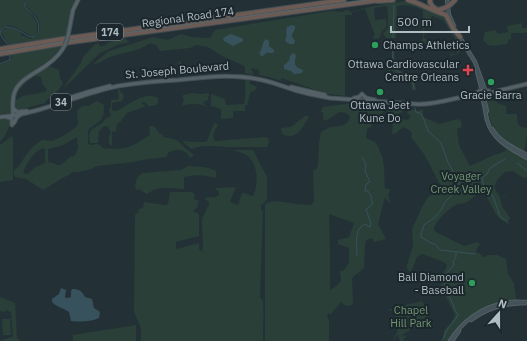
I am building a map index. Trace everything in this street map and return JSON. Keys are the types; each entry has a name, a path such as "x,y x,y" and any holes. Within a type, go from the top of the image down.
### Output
{"highway":[{"name":"Regional Road 174","path":"0,49 344,0"},
{"name":"Regional Road 174","path":"0,55 71,42 380,0"},
{"path":"370,1 393,0"},
{"path":"408,0 446,15 460,37"},
{"path":"430,0 431,5 435,9 441,8 456,0"},
{"path":"429,9 439,10 448,3"}],"main road":[{"path":"14,115 13,97 15,91 20,83 43,68 61,52 68,36 73,10 78,0"},
{"path":"448,3 452,21 477,66 490,123 496,135 503,143 527,156"},
{"name":"St. Joseph Boulevard","path":"14,115 104,87 223,75 258,77 317,94 424,104 527,84"},
{"name":"St. Joseph Boulevard","path":"223,75 259,79 298,91 330,98 381,101"},
{"name":"St. Joseph Boulevard","path":"0,116 21,114 99,91 130,84"},
{"name":"St. Joseph Boulevard","path":"466,96 483,93"},
{"path":"354,98 359,97 362,94 366,98 375,100"},
{"path":"330,98 357,101 359,102 360,106"},
{"path":"13,106 17,112 27,111"},
{"path":"13,106 12,112 6,116 12,119 13,124 17,117 21,114"},
{"path":"451,341 464,326 484,312 502,305 527,302"}],"green space":[{"path":"0,0 25,0 25,7 36,22 36,35 33,37 9,25 3,27 0,31"},
{"path":"28,0 76,0 72,9 66,37 9,46 1,32 6,28 14,29 21,33 22,36 31,39 37,37 39,33 39,20 29,9 26,3"},
{"path":"406,1 443,14 464,49 455,55 450,56 450,53 456,54 460,45 455,41 443,20 432,16 430,21 424,20 434,26 425,23 424,38 428,40 426,44 422,42 423,10 417,7 407,5 397,6 396,38 386,38 383,34 388,28 387,6 374,8 375,20 386,19 386,28 377,39 374,39 373,37 375,35 365,9 352,12 352,15 345,15 345,96 328,94 281,78 281,81 259,75 259,70 251,68 254,75 245,73 245,67 242,65 222,56 208,47 196,45 190,48 160,51 156,45 150,43 131,52 110,57 93,64 109,51 153,37 168,40 181,34 191,37 210,38 215,30 331,11 343,12 348,10 350,12 373,6"},
{"path":"522,23 522,28 527,28 527,32 511,33 511,39 509,39 507,44 493,46 488,45 483,40 485,32 496,30 498,34 508,32 507,26"},
{"path":"124,38 130,42 120,44 100,53 64,87 81,63 83,57 94,45 99,43 99,46 103,46 110,42"},
{"path":"392,42 394,42 395,65 397,69 410,75 415,83 416,90 412,90 411,82 389,69 392,64"},
{"path":"63,45 53,57 36,71 23,79 15,87 10,113 0,114 0,65 10,61 12,57 11,54"},
{"path":"181,61 181,65 187,68 187,75 185,75 185,71 182,69 179,75 160,77 163,72 164,76 169,76 178,72 178,63"},
{"path":"45,67 52,67 59,70 60,78 63,84 45,103 19,110 17,109 15,95 18,89 27,79","holes":["37,76 41,77 43,85 47,89 45,92 23,96 16,100 16,96 22,86"]},
{"path":"249,79 250,84 257,87 250,93 247,106 245,105 245,111 233,111 233,118 221,119 221,109 211,106 211,94 225,99 226,105 244,104 245,80"},
{"path":"119,89 124,96 122,101 112,103 112,110 114,111 117,111 137,99 147,96 158,98 158,104 148,106 145,102 142,102 142,104 145,105 144,107 127,113 117,124 116,132 113,131 112,133 111,146 109,138 111,132 107,126 104,126 99,131 98,143 90,143 89,136 91,130 111,116 109,109 111,108 111,99 119,99"},
{"path":"208,93 208,100 203,103 207,106 188,104 182,106 184,100 183,95"},
{"path":"496,100 497,103 506,106 506,114 517,114 519,126 527,128 524,152 503,140 493,126 489,118 487,101"},
{"path":"97,101 104,105 101,120 89,129 88,143 90,145 98,144 105,149 127,147 150,135 149,127 151,126 155,127 158,132 163,135 163,137 174,139 194,155 190,158 186,152 176,150 169,152 166,157 97,166 78,172 71,172 71,174 43,190 26,179 15,177 14,170 33,147 41,141 51,141 70,132 78,124 77,111 82,106 88,106","holes":["77,137 78,148 74,156 70,157 61,165 48,162 48,149 63,145","43,148 45,149 45,163 34,168 28,174 23,173 31,158 36,152"]},
{"path":"353,102 374,102 405,109 403,112 395,115 385,110 381,115 374,117 371,127 367,129 366,138 375,142 379,148 384,167 385,188 390,190 388,195 390,202 389,203 385,197 378,224 386,239 374,242 372,238 366,240 364,268 352,279 353,305 346,306 341,302 330,315 329,313 327,315 329,322 329,341 265,341 265,204 278,201 310,205 314,202 313,171 318,165 321,132 327,128 340,126 347,123 350,117 347,113 339,112 326,121 323,119 323,113 321,111 323,107","holes":["329,214 354,223 349,237 338,240 338,244 349,248 349,263 343,271 340,271 341,281 330,290"]},
{"name":"Voyager Creek Valley","path":"411,109 418,111 423,109 423,117 439,124 458,119 461,121 462,127 457,129 459,145 470,166 506,151 502,146 527,160 527,178 522,177 513,171 505,172 495,184 495,189 500,197 502,206 510,218 509,221 500,219 488,199 480,192 466,203 458,204 451,208 443,215 435,226 434,230 436,232 464,246 477,242 480,244 476,252 484,257 487,255 497,255 506,258 508,274 514,283 516,299 485,307 476,312 460,324 448,341 443,341 444,330 451,323 455,315 441,287 441,275 447,265 444,262 422,254 417,257 411,272 407,269 413,246 412,229 428,197 442,188 424,154 411,137 412,133 403,127 396,133 392,134 393,122 402,119 408,120 411,116 407,113 408,110"},
{"path":"305,116 309,116 299,132 292,136 282,134 281,128 291,127"},
{"path":"9,118 11,120 6,134 0,142 0,119"},
{"path":"214,123 218,125 213,135 215,141 266,137 268,138 269,142 267,147 208,146 191,149 183,142 207,141"},
{"path":"12,136 13,180 0,182 0,145"},
{"path":"232,150 253,150 267,177 267,198 261,205 261,209 263,211 260,298 263,300 263,341 141,341 141,328 134,312 135,215 139,209 143,208 144,202 165,205 168,204 170,192 192,192 195,194 194,199 199,201 197,208 193,211 199,214 199,236 176,242 176,249 199,243 199,249 203,253 202,219 209,202 203,198 216,197 219,195 216,188 236,187 230,202 238,205 242,193 253,196 255,191 257,180 254,164 245,154"},
{"path":"188,166 213,169 216,171 216,178 192,175 184,177 184,189 160,188 147,194 140,189 137,190 135,188 138,177 143,173 181,170"},
{"path":"0,297 15,303 17,338 21,341 1,341 13,337 11,312 6,310 5,312 0,311"},
{"name":"Chapel Hill Park","path":"422,301 427,311 429,322 410,329 403,334 402,337 405,335 406,336 403,338 404,341 400,341 398,334 393,340 398,330 394,310 388,310"},
{"path":"2,319 10,319 11,335 3,335"},
{"path":"136,325 136,341 73,341 73,335"}],"water":[{"path":"292,25 295,26 292,37 295,41 294,44 290,44 285,40 286,30 287,27"},
{"path":"230,34 243,39 243,41 233,46 224,41 223,39"},
{"path":"266,39 269,41 269,46 274,50 274,52 266,53 261,56 259,53"},
{"path":"293,53 296,56 295,65 303,70 302,73 294,74 291,71 284,69 284,65 289,61 290,56"},
{"path":"61,288 66,290 66,298 71,297 72,289 77,289 83,293 85,297 92,299 94,308 100,312 99,318 78,322 71,321 69,312 52,302 52,299 59,294"}],"waterway":[{"path":"7,44 0,34 1,30 5,27 14,28 32,37 38,34 39,26 37,20 25,6 27,0"},
{"path":"393,38 394,5"},
{"path":"393,43 394,66 396,70 411,80 414,89"},
{"path":"0,64 10,60 10,54"},
{"path":"384,75 393,65"},
{"path":"415,108 416,112 420,113 423,117 428,131 441,143 454,173 465,179 476,180 482,178 487,174 490,168 505,159"},
{"path":"357,256 357,234 360,227 365,224 370,227 371,223 366,210 373,203 368,191 365,191 366,184 370,182 365,171 366,165 362,157"},
{"path":"517,163 527,171"},
{"path":"462,178 457,188 445,202 441,210 434,218 424,225 421,237 435,244 440,250 475,254"},
{"path":"482,178 484,187 493,196 500,216 508,223"},
{"path":"442,340 445,333 458,315 454,305 451,302 452,301 448,295 448,290 444,283 445,275 454,265 453,261 456,257 456,252"}],"tram line":[{"path":"0,52 88,38 367,0"}],"place":[{"name":"Champs Athletics","path":"375,45"},
{"name":"Ottawa Cardiovascular Centre Orleans","path":"468,70"},
{"name":"Gracie Barra","path":"491,82"},
{"name":"Ottawa Jeet Kune Do","path":"380,92"},
{"name":"Ball Diamond - Baseball","path":"472,283"}]}
